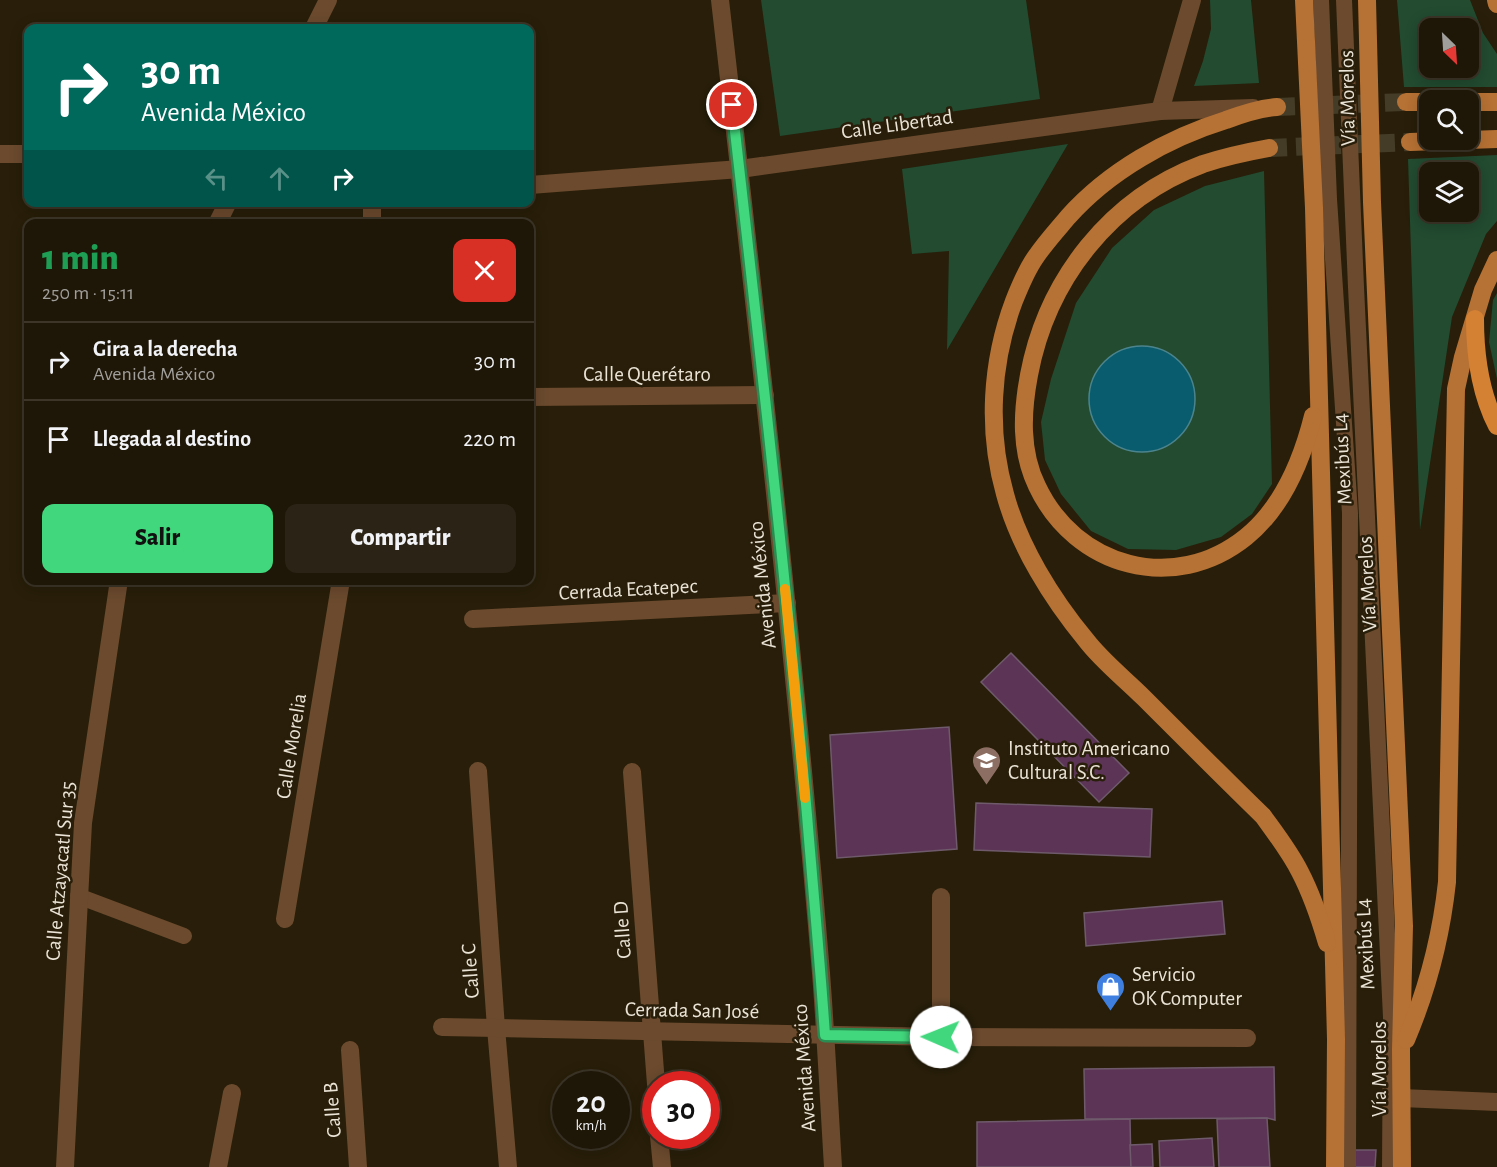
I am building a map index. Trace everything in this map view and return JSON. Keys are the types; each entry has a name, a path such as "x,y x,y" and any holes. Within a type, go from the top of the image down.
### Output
{"highway":[{"path":"1475,319 1478,368 1497,426"}],"main road":[{"name":"Vía Morelos","path":"1304,0 1314,208 1319,382 1336,1039 1335,1167"},
{"name":"Vía Morelos","path":"1366,0 1372,202 1404,926 1401,1050 1402,1167"},
{"path":"1406,102 1419,102"},
{"path":"1479,102 1497,102"},
{"path":"1273,108 1211,124 1150,153 1095,191 1053,234 1034,259 1019,288 1008,318 995,382 995,439 1005,496 1019,532 1036,567 1060,606 1087,642 1256,809 1282,841 1300,870 1334,965"},
{"path":"1410,142 1497,139"},
{"path":"1269,148 1224,158 1171,179 1120,213 1097,234 1080,256 1052,304 1032,360 1026,390 1024,422 1029,464 1046,503 1059,520 1074,535 1107,557 1126,564 1150,568 1174,568 1198,563 1232,547 1247,536 1274,505 1292,475 1307,438 1315,410 1319,382"},
{"path":"1401,1050 1427,985 1443,917 1447,882 1456,388 1483,290 1497,260"}],"street":[{"path":"316,24 328,0"},
{"name":"Avenida México","path":"720,0 787,603 818,939 833,1167"},
{"path":"1160,111 1192,0"},
{"name":"Calle Libertad","path":"534,184 740,169 1160,111 1273,108"},
{"path":"0,154 24,154"},
{"name":"Calle Querétaro","path":"534,397 765,395"},
{"name":"Calle Atzayacatl Sur 35","path":"65,1167 83,823 118,585"},
{"name":"Calle Morelia","path":"285,919 340,585"},
{"name":"Cerrada Ecatepec","path":"473,620 787,603"},
{"name":"Calle C","path":"478,771 508,1167"},
{"name":"Calle D","path":"632,772 655,1071"},
{"path":"941,897 941,1037"},
{"name":"Cerrada San José","path":"442,1027 941,1037 1247,1038"},
{"name":"Calle B","path":"350,1050 358,1167"},
{"path":"218,1167 232,1093"},
{"path":"1401,1098 1497,1102"},
{"path":"660,1149 662,1167"}],"lane":[{"name":"Mexibús L4","path":"1321,0 1329,199 1350,513 1347,1167"},
{"name":"Mexibús L4","path":"1344,0 1390,1005 1390,1167"},
{"path":"78,896 184,936"}],"green space":[{"path":"761,0 1026,0 1040,99 780,136"},
{"path":"1210,0 1251,0 1259,83 1194,86 1211,29"},
{"path":"1397,0 1470,0 1477,18 1419,18 1419,78 1479,78 1479,23 1497,54 1497,87 1404,87"},
{"path":"1068,144 947,350 949,251 912,254 902,169"},
{"path":"1497,155 1497,221 1486,234 1452,317 1420,530 1408,159"},
{"path":"1264,171 1272,484 1252,514 1221,537 1176,550 1128,549 1091,531 1061,494 1045,460 1041,422 1051,379 1076,303 1112,248 1154,210 1205,186"},
{"path":"1497,293 1497,379 1489,342 1493,300"}],"water":[{"path":"1142,346 1162,350 1179,362 1191,379 1195,399 1191,419 1179,436 1162,448 1142,452 1122,448 1105,436 1093,419 1089,399 1093,379 1105,362 1122,350"}],"building":[{"path":"1011,653 1129,773 1099,802 981,682"},
{"path":"949,727 957,849 837,858 830,735"},
{"path":"976,803 1152,809 1150,857 974,850"},
{"path":"1222,901 1225,934 1086,946 1084,913"},
{"path":"1274,1067 1275,1120 1267,1118 1085,1119 1084,1069"},
{"path":"1267,1118 1270,1167 1219,1167 1217,1119"},
{"path":"1130,1119 1131,1167 977,1167 977,1122"},
{"path":"1212,1138 1214,1167 1160,1167 1159,1141"},
{"path":"1152,1144 1153,1167 1131,1167 1130,1145"},
{"path":"1350,1150 1376,1150 1375,1167 1350,1167"}],"tunnel":[{"path":"1277,107 1406,102"},
{"path":"1269,148 1410,142"}],"slow traffic":[{"path":"785,589 805,798"}],"place":[{"name":"Instituto Americano Cultural S.C.","path":"987,786"},
{"name":"Servicio OK Computer","path":"1111,1012"}],"route":[{"path":"732,105 794,678 825,1035 941,1037"}]}
